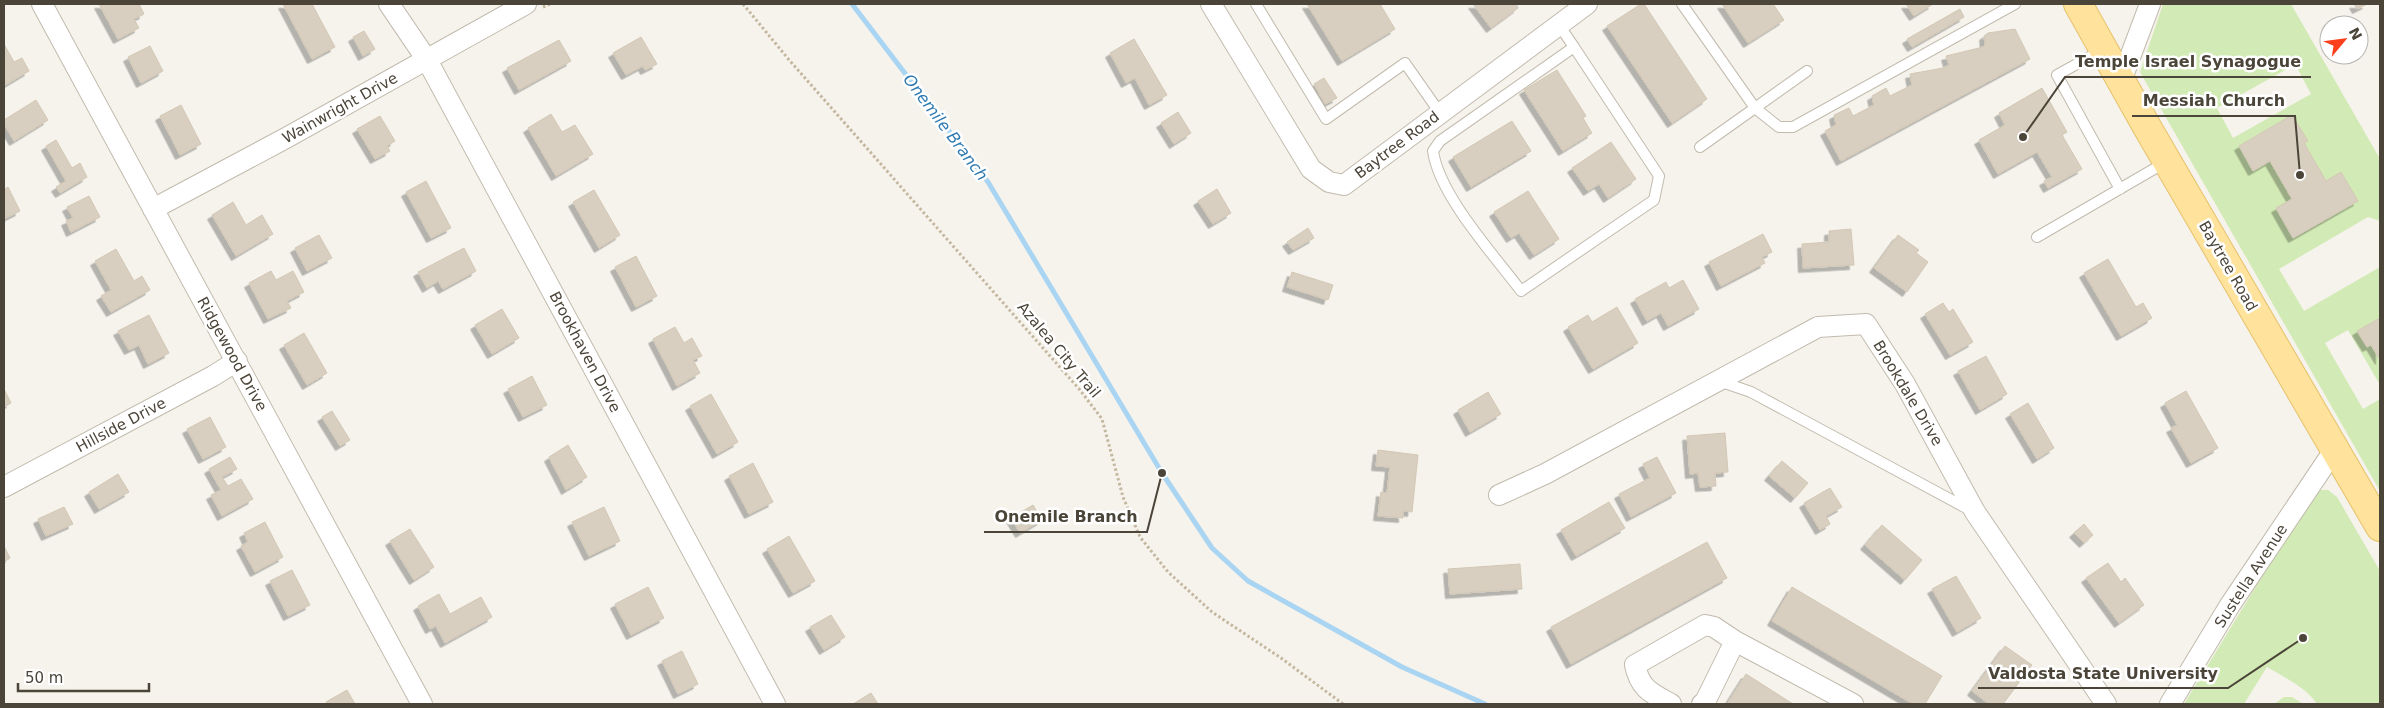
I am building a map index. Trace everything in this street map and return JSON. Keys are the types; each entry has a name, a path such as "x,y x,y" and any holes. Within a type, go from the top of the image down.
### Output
{"main road":[{"name":"Baytree Road","path":"2078,4 2167,162 2380,527"}],"street":[{"name":"Ridgewood Drive","path":"42,4 422,704"},
{"name":"Brookhaven Drive","path":"389,4 427,60 775,704"},
{"name":"Wainwright Drive","path":"153,209 526,4"},
{"name":"Baytree Road","path":"1211,4 1311,169 1329,182 1344,185 1587,4"},
{"path":"2121,81 2150,4"},
{"name":"Brookdale Drive","path":"1499,495 1545,474 1818,327 1866,324 1905,384 1975,512 2106,704"},
{"name":"Hillside Drive","path":"4,487 213,376 237,361"},
{"name":"Sustella Avenue","path":"2170,704 2230,605 2335,450"},
{"path":"1671,704 1648,692 1638,680 1635,665 1705,625 1714,627 1736,641 1852,704"},
{"path":"1702,704 1736,641"}],"lane":[{"path":"1256,4 1326,119 1405,64 1440,113"},
{"path":"1682,4 1755,108 1779,127 1793,127 2015,4"},
{"path":"1560,25 1659,176 1657,191 1654,200 1521,291 1460,210 1435,162 1434,151 1440,141 1574,47"},
{"path":"2103,49 2057,75 2120,188"},
{"path":"1700,147 1807,71"},
{"path":"2037,237 2167,162"},
{"path":"1718,381 1751,392 1975,512"}],"path":[{"name":"Azalea City Trail","path":"743,4 790,61 1067,375 1102,419 1123,497 1140,537 1168,572 1212,612 1282,658 1343,704"}],"green space":[{"path":"2163,4 2291,4 2319,53 2319,65 2326,65 2380,159 2380,221 2368,217 2279,269 2304,311 2380,267 2380,318 2358,331 2367,347 2371,345 2380,360 2380,385 2348,330 2325,343 2363,409 2380,399 2380,491 2140,72","holes":["2293,60 2311,94 2233,138 2217,108 2287,69","2292,116 2307,141 2304,143 2326,181 2341,173 2357,201 2293,238 2276,209 2292,199 2270,161 2253,171 2239,146"]},
{"path":"2315,490 2328,490 2337,497 2380,571 2380,704 2317,704 2301,688 2267,667 2244,704 2184,704"},
{"path":"2284,697 2292,697 2303,704 2274,704"}],"building":[{"path":"99,4 139,4 144,14 134,19 139,28 118,39"},
{"path":"283,4 312,4 335,47 312,59"},
{"path":"1307,4 1380,4 1395,29 1342,61"},
{"path":"1473,4 1516,4 1518,8 1491,28"},
{"path":"1641,4 1644,4 1707,99 1672,123 1607,26"},
{"path":"1722,4 1773,4 1784,20 1748,43"},
{"path":"1906,4 1933,4 1914,16"},
{"path":"2354,4 2367,4 2357,9"},
{"path":"1960,9 1964,17 1912,47 1907,39"},
{"path":"2015,29 2030,59 1841,161 1825,131 1836,125 1834,115 1849,108 1853,116 1874,105 1872,96 1886,88 1890,96 1912,85 1910,74 1943,68 1949,65 1946,56 1983,47 1985,45 1984,36 1988,33"},
{"path":"364,31 375,49 363,56 353,37"},
{"path":"641,37 657,64 645,70 643,66 626,75 613,53"},
{"path":"1134,39 1167,95 1149,105 1135,78 1126,83 1110,53"},
{"path":"559,40 571,61 519,90 507,68"},
{"path":"4,44 14,62 22,58 29,71 4,86"},
{"path":"150,46 163,71 141,83 128,57"},
{"path":"1557,70 1586,116 1583,118 1592,133 1563,151 1524,90"},
{"path":"1324,78 1337,98 1325,104 1314,84"},
{"path":"2042,88 2067,132 2062,135 2082,169 2048,188 2044,181 2052,177 2037,152 1998,174 1979,140 2005,125 1999,113"},
{"path":"36,100 48,120 14,141 4,124 4,120"},
{"path":"181,105 201,144 180,155 160,116"},
{"path":"1178,112 1191,133 1174,144 1161,123"},
{"path":"551,114 562,132 575,125 593,154 556,176 528,128"},
{"path":"2292,115 2308,141 2304,143 2326,181 2341,172 2358,201 2293,238 2276,208 2292,199 2270,161 2253,171 2239,146"},
{"path":"380,116 395,141 387,146 390,151 375,159 357,129"},
{"path":"1512,121 1531,151 1471,187 1453,157"},
{"path":"56,140 72,168 80,163 87,177 60,193 56,187 66,181 46,146"},
{"path":"1611,142 1636,179 1608,198 1599,184 1588,191 1572,168"},
{"path":"426,181 451,228 431,238 406,192"},
{"path":"8,187 20,211 4,219 4,190"},
{"path":"1217,189 1231,213 1213,224 1198,201"},
{"path":"594,190 620,235 599,248 573,202"},
{"path":"1528,191 1559,239 1534,255 1519,233 1511,238 1494,212"},
{"path":"89,196 100,217 71,232 66,221 73,218 67,207"},
{"path":"233,202 246,225 262,215 273,234 236,256 212,215"},
{"path":"1308,228 1314,238 1293,250 1287,242"},
{"path":"1851,229 1854,265 1803,268 1802,244 1829,242 1829,231"},
{"path":"1763,234 1772,252 1762,257 1765,263 1721,286 1709,262"},
{"path":"319,235 332,258 307,271 295,248"},
{"path":"1898,235 1919,250 1916,253 1928,262 1907,292 1874,268"},
{"path":"464,248 476,271 443,289 438,281 427,288 418,272"},
{"path":"116,249 134,281 142,276 150,290 111,312 101,296 111,290 95,261"},
{"path":"636,256 657,296 636,307 615,267"},
{"path":"2108,259 2136,307 2143,303 2152,318 2121,336 2084,273"},
{"path":"271,271 276,280 293,271 304,292 287,301 291,308 268,319 249,283"},
{"path":"1292,272 1333,285 1328,300 1287,287"},
{"path":"1683,280 1699,309 1668,326 1661,313 1647,321 1635,299 1666,282 1669,288"},
{"path":"1943,303 1949,312 1953,309 1973,342 1950,355 1925,314"},
{"path":"1617,307 1638,343 1593,369 1568,327 1588,315 1592,322"},
{"path":"502,309 519,338 492,354 475,325"},
{"path":"149,315 169,353 148,364 139,345 129,350 118,331"},
{"path":"2380,318 2380,360 2371,345 2367,347 2357,331"},
{"path":"675,327 684,343 692,338 702,356 693,360 700,373 677,386 653,339"},
{"path":"304,333 327,373 307,385 284,345"},
{"path":"1986,356 2007,394 1980,410 1958,371"},
{"path":"532,376 547,405 523,417 508,389"},
{"path":"4,389 11,403 4,407"},
{"path":"2186,391 2218,448 2191,463 2171,428 2177,425 2165,403"},
{"path":"1488,392 1501,414 1470,432 1458,410"},
{"path":"711,394 738,442 717,454 690,406"},
{"path":"2028,403 2054,448 2037,459 2010,414"},
{"path":"332,411 350,440 340,446 322,417"},
{"path":"210,417 226,447 203,459 187,429"},
{"path":"1725,433 1728,472 1715,473 1716,486 1700,487 1698,473 1690,474 1687,436"},
{"path":"568,445 587,477 566,490 549,457"},
{"path":"1378,450 1418,455 1412,512 1403,511 1403,518 1378,516 1381,492 1387,493 1390,467 1376,466"},
{"path":"230,457 237,469 222,477 228,486 241,479 253,499 222,516 211,495 221,490 209,469"},
{"path":"1657,457 1676,493 1631,517 1619,494 1650,478 1643,464"},
{"path":"1782,461 1808,483 1795,498 1769,476"},
{"path":"753,463 773,502 749,514 729,476"},
{"path":"118,474 129,492 99,509 89,492"},
{"path":"1830,488 1842,507 1826,516 1830,524 1820,530 1804,503"},
{"path":"1609,502 1625,528 1576,556 1561,530"},
{"path":"1033,505 1042,520 1020,533 1011,518"},
{"path":"64,507 73,524 46,536 38,519"},
{"path":"604,507 620,541 589,556 572,522"},
{"path":"265,522 283,557 255,572 241,546 248,542 244,533"},
{"path":"2084,524 2093,535 2084,543 2074,533"},
{"path":"1882,525 1922,560 1905,580 1865,545"},
{"path":"410,529 434,567 414,580 390,541"},
{"path":"789,536 815,581 793,593 767,549"},
{"path":"1707,542 1727,578 1571,664 1551,627"},
{"path":"4,546 10,558 4,562"},
{"path":"2108,563 2121,582 2125,578 2144,605 2119,623 2086,578"},
{"path":"1520,564 1522,589 1450,594 1448,569"},
{"path":"292,570 310,605 288,616 270,581"},
{"path":"1956,576 1981,618 1957,632 1932,589"},
{"path":"648,587 664,618 631,635 615,604"},
{"path":"1792,587 1942,676 1925,704 1913,704 1772,621"},
{"path":"439,594 450,614 481,597 492,617 445,643 436,626 430,629 418,606"},
{"path":"831,615 845,637 824,650 810,627"},
{"path":"2005,646 2032,665 2003,704 1989,704 1972,691"},
{"path":"682,651 698,684 678,694 662,661"},
{"path":"1746,674 1793,704 1727,704"},
{"path":"347,690 355,704 327,704 326,702"},
{"path":"871,693 878,704 853,704"}],"waterway":[{"name":"Onemile Branch","path":"852,4 988,182 1162,473 1212,548 1248,581 1402,667 1485,704"}],"place":[{"name":"Temple Israel Synagogue","path":"2023,137"},
{"name":"Messiah Church","path":"2300,175"},
{"name":"Onemile Branch","path":"1162,473"},
{"name":"Valdosta State University","path":"2303,638"}]}
